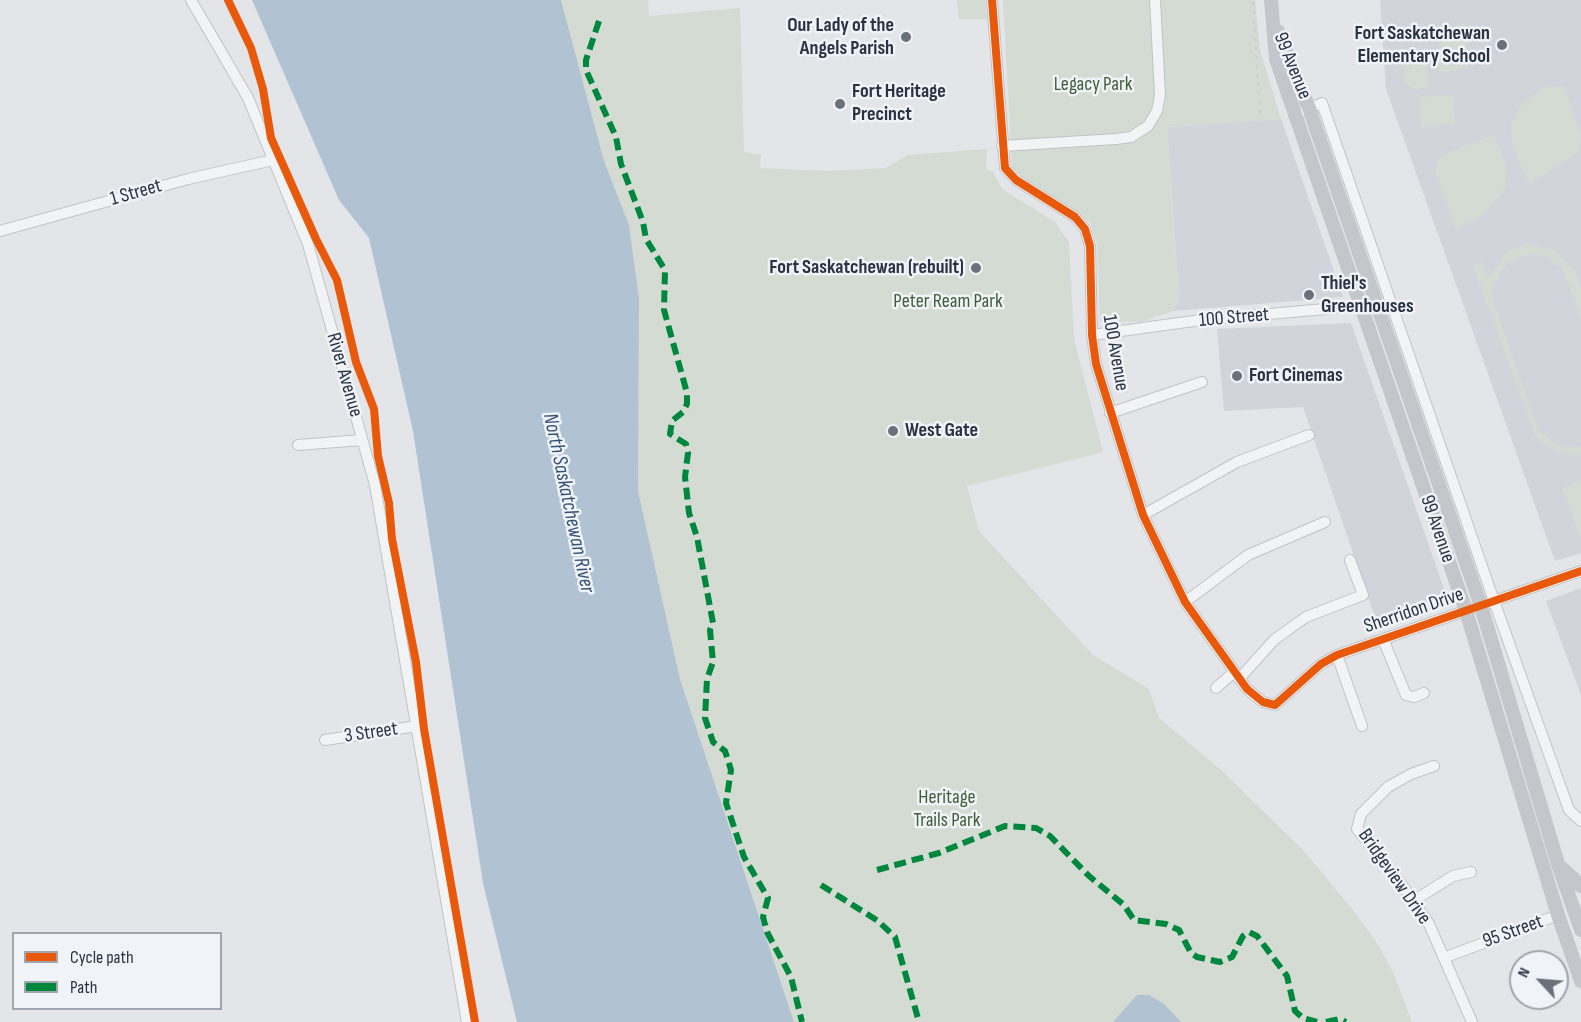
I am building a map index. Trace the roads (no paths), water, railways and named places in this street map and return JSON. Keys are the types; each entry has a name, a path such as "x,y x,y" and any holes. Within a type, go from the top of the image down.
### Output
{"main road":[{"name":"99 Avenue","path":"1271,0 1275,23 1276,58 1294,115 1466,610 1558,915 1581,981"},
{"name":"99 Avenue","path":"1275,23 1309,108 1376,302 1487,604 1558,864 1578,911 1581,930"},
{"path":"1558,864 1581,886"},
{"name":"95 Street","path":"1558,915 1578,911"}],"street":[{"name":"River Avenue","path":"191,0 248,98 308,244 362,440 386,540 467,1022"},
{"name":"100 Avenue","path":"992,0 1005,168 1008,173 1075,217 1086,229 1090,246 1092,335 1102,387 1143,515 1185,602 1236,675 1259,700 1271,705"},
{"path":"1002,146 1116,139 1131,136 1148,126 1157,111 1160,95 1155,0"},
{"name":"99 Avenue","path":"1294,115 1322,103 1487,604 1569,810 1581,821"},
{"name":"1 Street","path":"0,231 188,179 273,160"},
{"name":"100 Street","path":"1092,335 1201,320 1359,306 1376,302"},
{"path":"1110,413 1202,382"},
{"path":"1143,515 1238,462 1310,435"},
{"path":"298,445 362,440"},
{"path":"1185,602 1248,555 1325,522"},
{"path":"1216,688 1236,675 1274,640 1306,617 1363,595 1350,560"},
{"name":"Sherridon Drive","path":"1271,705 1279,703 1309,674 1337,655 1581,571"},
{"path":"1383,639 1406,695 1414,697 1424,693"},
{"path":"1337,655 1362,726"},
{"name":"3 Street","path":"325,740 417,726"},
{"name":"Bridgeview Drive","path":"1434,766 1412,774 1388,787 1361,814 1356,823 1357,829 1429,924 1446,957 1472,1022"},
{"path":"1413,901 1453,876 1471,872"},
{"name":"95 Street","path":"1446,957 1558,915"}],"water":[{"name":"North Saskatchewan River","path":"252,0 561,0 604,161 629,225 639,298 638,491 680,679 794,1022 517,1022 483,883 413,431 369,238 339,200"},
{"path":"1137,995 1149,995 1164,1004 1181,1022 1113,1022"}],"railway":[{"path":"1253,2 1260,115"}],"place":[{"name":"Our Lady of the Angels Parish","path":"906,37"},
{"name":"Fort Saskatchewan Elementary School","path":"1502,45"},
{"name":"Fort Heritage Precinct","path":"840,104"},
{"name":"Fort Saskatchewan (rebuilt)","path":"976,268"},
{"name":"Thiel's Greenhouses","path":"1309,295"},
{"name":"Fort Cinemas","path":"1237,376"},
{"name":"West Gate","path":"893,431"}],"park label":[{"name":"Legacy Park","path":"1093,85"},
{"name":"Peter Ream Park","path":"948,302"},
{"name":"Heritage Trails Park","path":"947,810"}]}
